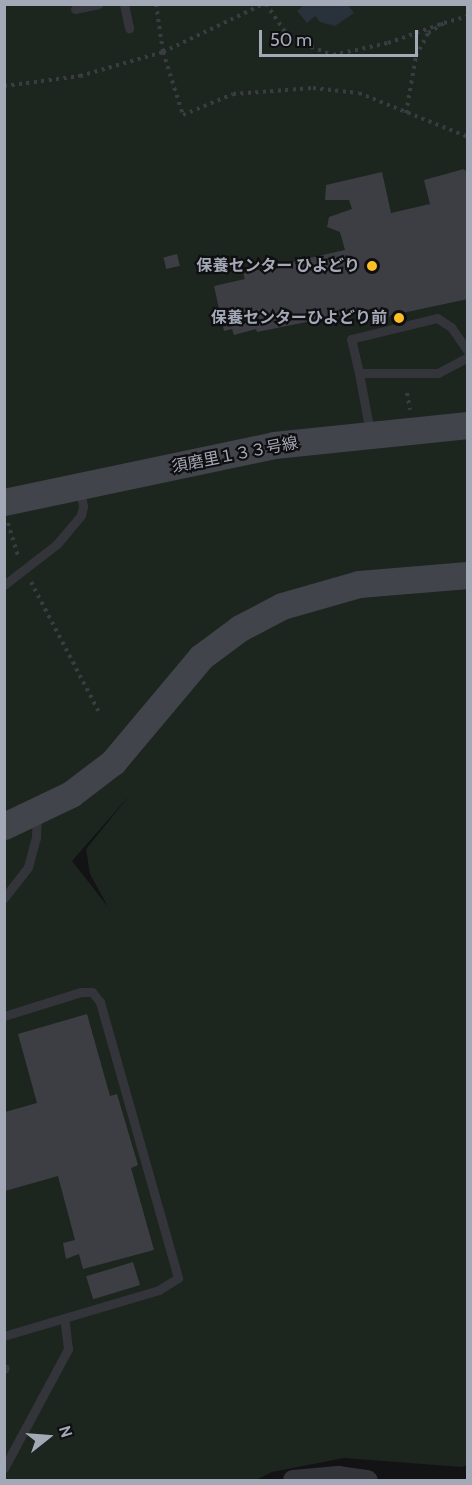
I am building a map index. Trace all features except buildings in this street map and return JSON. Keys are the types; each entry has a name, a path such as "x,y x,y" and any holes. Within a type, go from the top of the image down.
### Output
{"street":[{"name":"須磨里１３３号線","path":"6,511 80,489 274,445 370,432 468,425"},
{"path":"4,826 37,814 70,794 113,762 201,657 240,628 282,606 359,584 468,575"},
{"path":"293,1480 338,1476 368,1480"}],"lane":[{"path":"75,9 98,4"},
{"path":"124,4 129,28"},
{"path":"370,432 351,339 437,318 452,327 468,351"},
{"path":"359,373 438,373 468,357"},
{"path":"4,585 57,544 81,515 83,506 80,489"},
{"path":"4,898 28,867 36,838 37,814"},
{"path":"4,1016 81,992 92,992 100,1002 160,1221 175,1259 178,1278 170,1286 4,1336"},
{"path":"4,1468 68,1349 64,1318"}],"path":[{"path":"156,4 163,52 183,115 233,94 268,88 358,93 468,136"},
{"path":"4,86 80,76 163,52 264,4 290,39 333,54 388,43 468,16"},
{"path":"406,113 416,56 428,33 444,23"},
{"path":"385,300 387,312"},
{"path":"407,393 410,410"},
{"path":"6,511 20,562"},
{"path":"27,575 99,712"}],"shaded area":[{"path":"347,4 354,13 335,26 320,22 315,16 307,23 297,11 304,5"},
{"path":"5,5 467,5 467,1465 461,1467 344,1458 272,1472 256,1480 5,1480","holes":["129,796 86,849 90,874 108,907 72,861"]}],"place":[{"name":"保養センター ひよどり","path":"372,266"},
{"name":"保養センターひよどり前","path":"399,318"}]}
